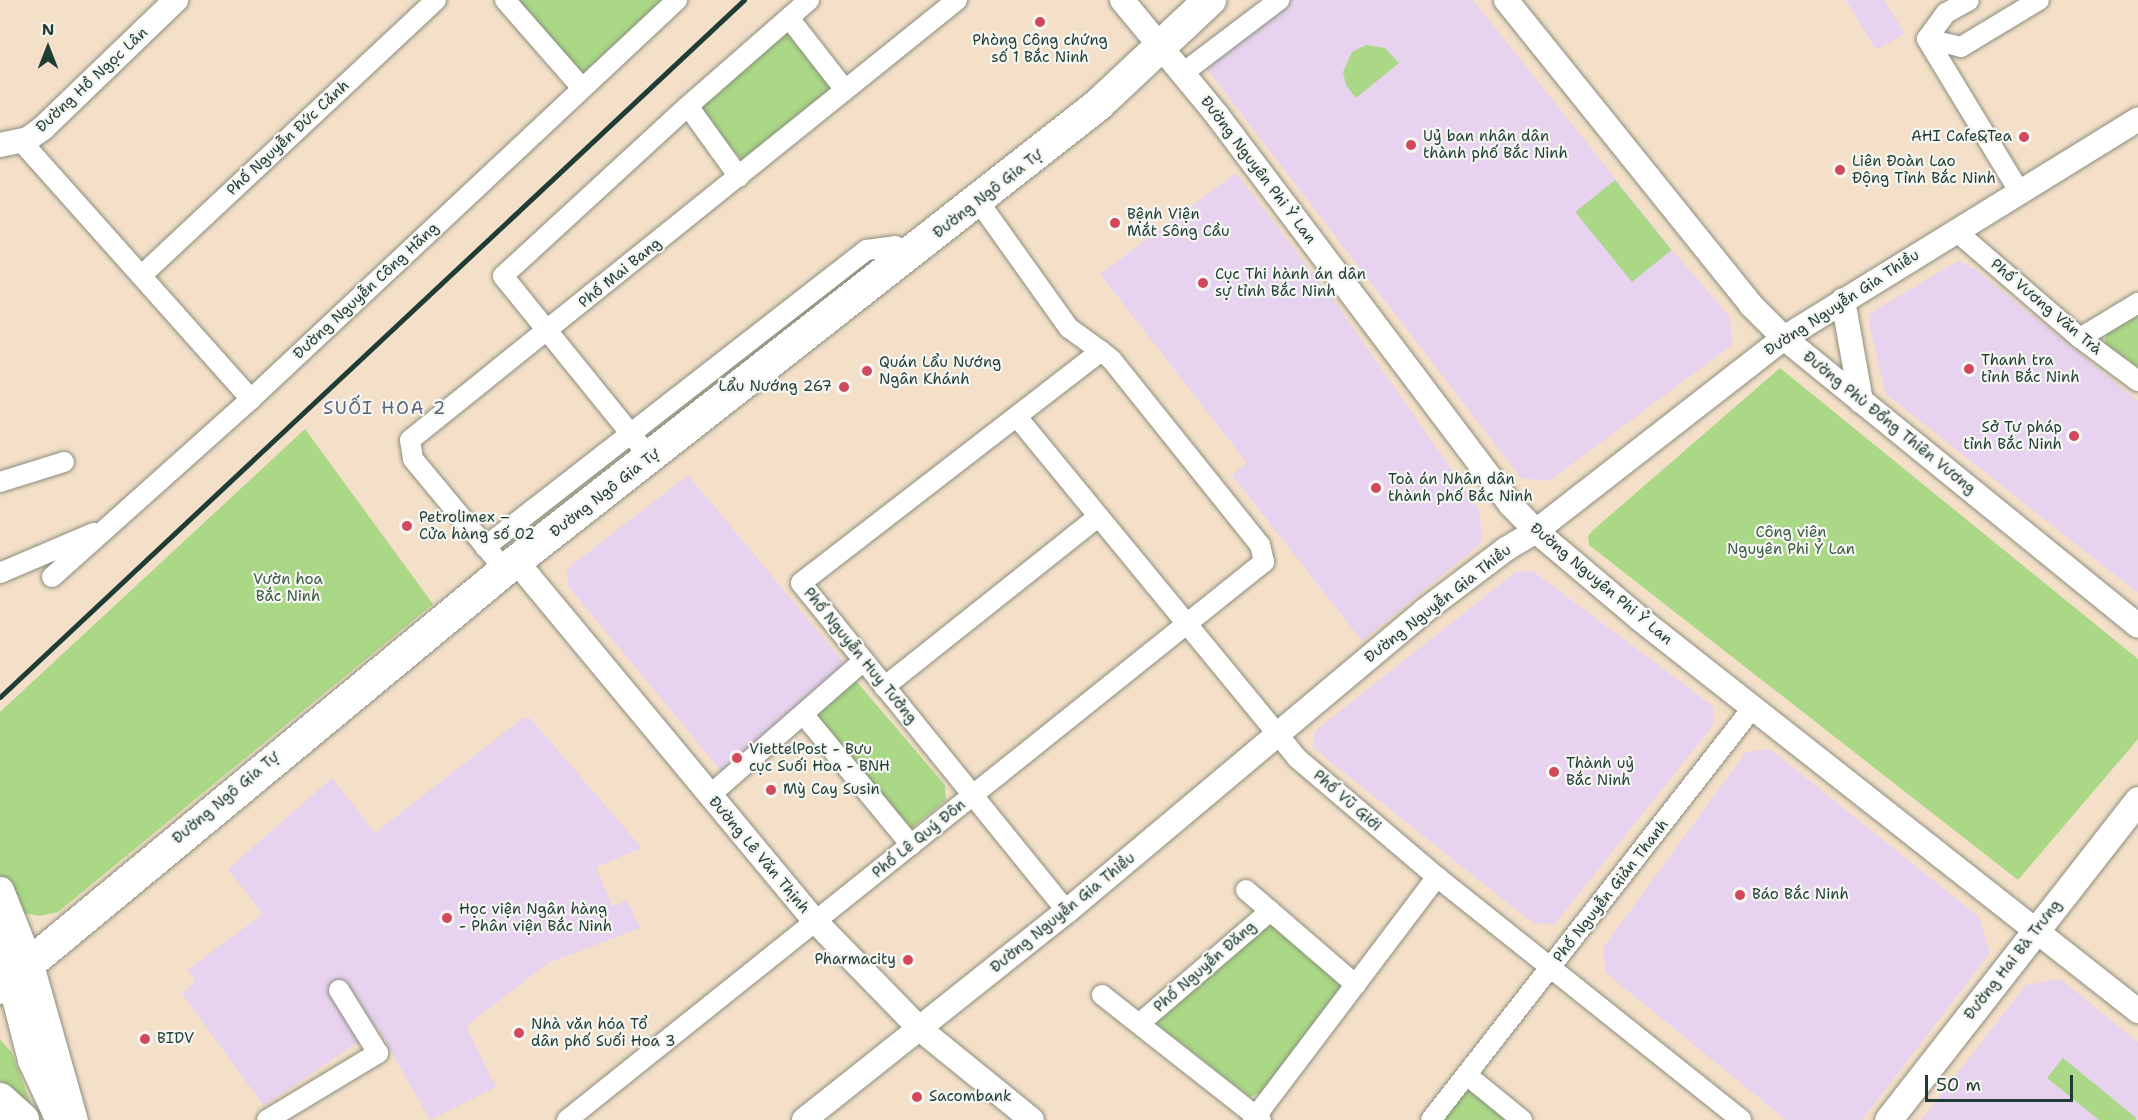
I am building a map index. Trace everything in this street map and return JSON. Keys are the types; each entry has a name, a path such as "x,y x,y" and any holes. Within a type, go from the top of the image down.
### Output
{"main road":[{"name":"Đường Ngô Gia Tự","path":"14,977 283,750 511,566 641,447 913,253 979,202 1131,77 1160,44 1210,0"},
{"name":"Đường Hai Bà Trưng","path":"1888,1120 2138,800"},
{"path":"0,890 14,977 31,1060 59,1120"},
{"path":"0,939 74,1120"},
{"path":"0,1099 23,1120"}],"street":[{"name":"Đường Hồ Ngọc Lân","path":"10,143 43,128 176,0"},
{"name":"Phố Nguyễn Đức Cảnh","path":"141,276 436,0"},
{"path":"505,0 582,88"},
{"name":"Đường Nguyễn Công Hãng","path":"52,577 250,399 677,0"},
{"path":"485,547 641,447 503,276 688,106 809,0"},
{"name":"Phố Mai Bang","path":"511,566 485,547 413,459 408,443 549,332 957,0"},
{"name":"Đường Nguyên Phi Ỷ Lan","path":"1122,0 1183,73 1510,504 1536,531 2138,1011"},
{"path":"1183,73 1279,0"},
{"name":"Đường Phù Đổng Thiên Vương","path":"1506,0 1751,305 1784,338 2138,626"},
{"path":"1927,39 1946,13 1969,0"},
{"path":"1927,39 1961,47 2016,6 2039,0"},
{"path":"789,18 845,90"},
{"path":"1927,39 2019,191"},
{"path":"688,106 738,177"},
{"name":"Đường Nguyễn Gia Thiều","path":"804,1120 1067,911 1424,611 1506,549 1536,531 1784,338 2138,119"},
{"path":"10,143 141,276 250,399"},
{"path":"979,202 1069,328 1101,351"},
{"name":"Phố Vương Văn Trà","path":"1956,231 2080,338 2138,381"},
{"path":"1843,300 1861,401"},
{"path":"2080,338 2138,303"},
{"name":"Phố Nguyễn Huy Tưởng","path":"1067,911 801,583 1101,351"},
{"name":"Phố Lê Quý Đôn","path":"567,1120 1186,627 1264,562 1264,555 1112,360 1101,351"},
{"name":"Phố Vũ Giới","path":"1017,417 1276,736 1437,877 1552,968 1720,1113 1741,1120"},
{"path":"0,482 64,462"},
{"path":"884,687 1098,517"},
{"path":"0,573 111,526"},
{"name":"Đường Lê Văn Thịnh","path":"511,566 816,922 920,1029 1032,1120"},
{"path":"709,796 863,661"},
{"name":"Phố Nguyễn Giản Thanh","path":"1431,1120 1468,1076 1754,706"},
{"path":"803,714 911,845"},
{"name":"Phố Nguyễn Đăng","path":"1102,995 1140,1023 1257,1119 1437,877"},
{"name":"Phố Nguyễn Đăng","path":"1246,890 1356,985"},
{"name":"Phố Nguyễn Đăng","path":"1140,1023 1270,911"},
{"path":"267,1120 378,1053 339,990"},
{"path":"1468,1076 1522,1120"}],"shaded area":[{"path":"1273,0 1473,0 1672,250 1730,317 1732,345 1549,481 1521,478 1207,69 1206,64"},
{"path":"1846,0 1884,0 1905,34 1876,50"},
{"path":"1236,173 1337,305 1479,509 1482,538 1478,546 1362,641 1232,475 1247,463 1100,274"},
{"path":"1958,261 1976,270 2138,401 2138,593 1886,394 1870,329 1870,313"},
{"path":"688,475 850,670 727,778 568,586 567,569"},
{"name":"Thành uỷ Bắc Ninh","path":"1533,571 1713,706 1713,725 1555,924 1533,923 1313,748 1315,731 1516,572"},
{"name":"Học viện Ngân hàng - Phân viện Bắc Ninh","path":"523,718 530,718 642,848 596,867 612,906 627,900 640,928 548,963 466,1026 496,1087 430,1120 378,1028 264,1106 182,994 196,981 187,970 263,914 228,869 332,778 375,833"},
{"path":"1770,749 1979,917 1990,953 1862,1120 1786,1120 1606,973 1603,948 1746,752"},
{"path":"2060,979 2138,1042 2138,1120 1921,1120 2026,985"}],"green space":[{"path":"514,0 663,0 580,76"},
{"path":"789,25 843,87 749,168 695,106"},
{"path":"1366,45 1385,48 1399,63 1356,98 1346,85 1343,72 1352,52"},
{"path":"1615,180 1672,250 1632,282 1575,212"},
{"path":"2138,313 2138,367 2105,343 2106,332"},
{"name":"Công viên Nguyên Phi Ỷ Lan","path":"1780,368 2138,659 2138,739 2018,880 1589,545 1588,536 1592,531"},
{"name":"Vườn hoa Bắc Ninh","path":"305,429 433,604 58,912 39,916 18,912 0,877 0,712"},
{"path":"851,675 945,785 946,800 908,831 809,716"},
{"path":"1266,917 1345,986 1265,1091 1250,1097 1158,1025 1158,1015"},
{"path":"0,1039 12,1053 32,1107 0,1081"},
{"path":"2063,1058 2136,1118 2135,1120 2099,1120 2047,1078"},
{"path":"1468,1076 1522,1120 1431,1120"}],"railway":[{"path":"0,697 744,0"}],"place":[{"name":"Phòng Công chứng số 1 Bắc Ninh","path":"1040,22"},
{"name":"AHI Cafe&Tea","path":"2024,137"},
{"name":"Uỷ ban nhân dân thành phố Bắc Ninh","path":"1411,145"},
{"name":"Liên Đoàn Lao Động Tỉnh Bắc Ninh","path":"1840,170"},
{"name":"Bệnh Viện Mắt Sông Cầu","path":"1115,223"},
{"name":"Cục Thi hành án dân sự tỉnh Bắc Ninh","path":"1203,283"},
{"name":"Thanh tra tỉnh Bắc Ninh","path":"1969,369"},
{"name":"Quán Lẩu Nướng Ngân Khánh","path":"867,371"},
{"name":"Lẩu Nướng 267","path":"844,387"},
{"name":"Sở Tư pháp tỉnh Bắc Ninh","path":"2074,436"},
{"name":"Toà án Nhân dân thành phố Bắc Ninh","path":"1376,488"},
{"name":"Petrolimex – Cửa hàng số 02","path":"407,526"},
{"name":"ViettelPost - Bưu cục Suối Hoa - BNH","path":"737,758"},
{"name":"Thành uỷ Bắc Ninh","path":"1554,772"},
{"name":"Mỳ Cay Susin","path":"771,790"},
{"name":"Báo Bắc Ninh","path":"1740,895"},
{"name":"Học viện Ngân hàng - Phân viện Bắc Ninh","path":"447,918"},
{"name":"Pharmacity","path":"908,960"},
{"name":"Nhà văn hóa Tổ dân phố Suối Hoa 3","path":"519,1033"},
{"name":"BIDV","path":"145,1039"},
{"name":"Sacombank","path":"917,1097"}],"district":[{"name":"SUỐI HOA 2","path":"385,408"}]}
